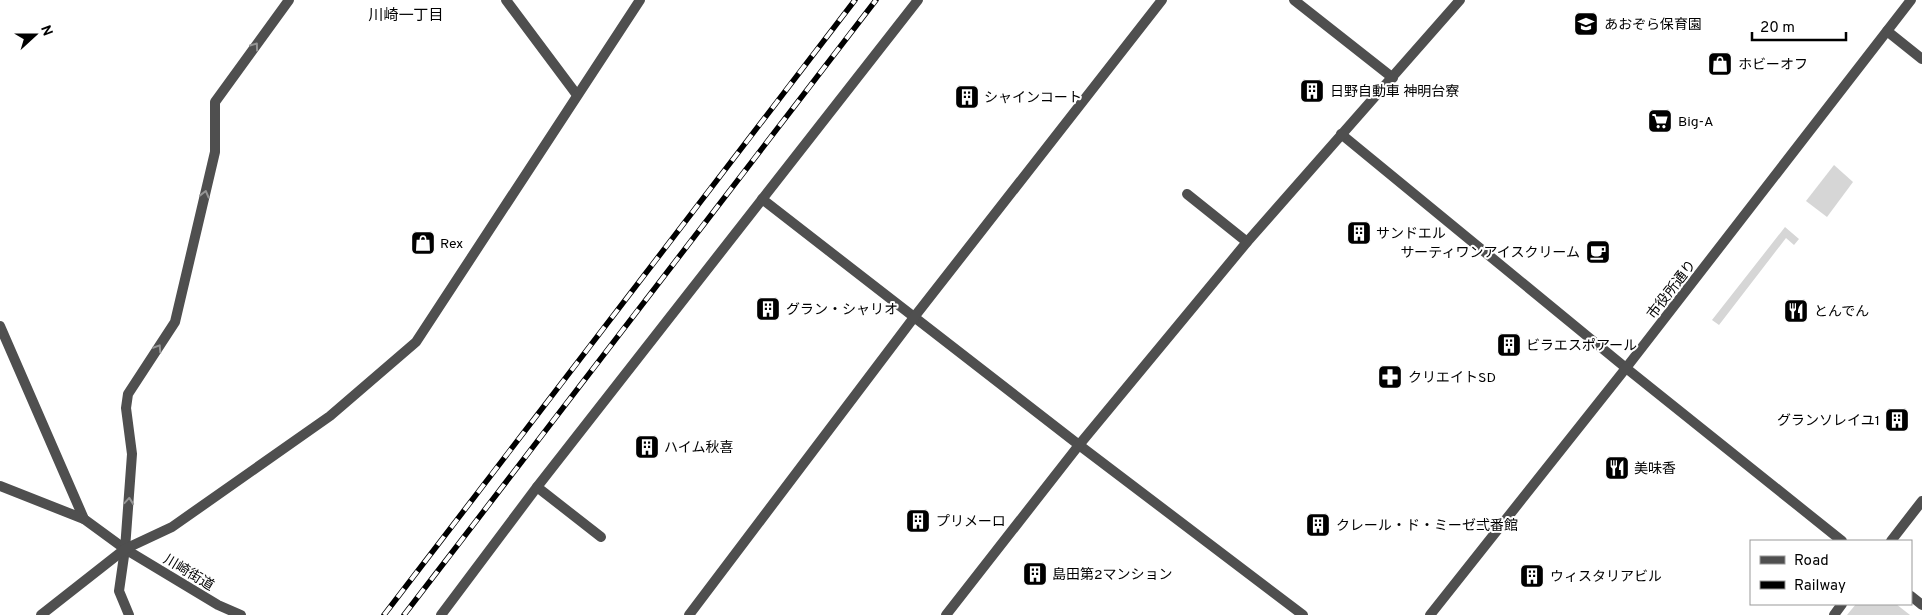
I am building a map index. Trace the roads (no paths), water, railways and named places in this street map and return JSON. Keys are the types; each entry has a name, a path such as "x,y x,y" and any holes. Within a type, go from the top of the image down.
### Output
{"street":[{"path":"129,615 119,591 125,550 132,454 126,408 128,394 175,322 214,152 215,102 288,0"},
{"path":"506,0 577,95"},
{"path":"41,615 125,550 172,527 330,416 416,342 640,0"},
{"path":"441,615 538,487 918,0"},
{"path":"689,615 914,316 1162,0"},
{"path":"1294,0 1393,78"},
{"path":"946,615 1078,444 1246,242 1460,0"},
{"name":"市役所通り","path":"1430,615 1626,368 1911,0"},
{"path":"1888,31 1922,59"},
{"path":"1341,134 1626,368 1841,540"},
{"path":"1186,194 1246,242"},
{"path":"762,200 1302,615"},
{"path":"0,326 84,519"},
{"path":"0,486 84,519"},
{"path":"538,487 601,537"},
{"path":"1892,540 1922,501"},
{"name":"川崎街道","path":"84,519 125,550 218,604 241,615"},
{"path":"1912,597 1922,605"}],"railway":[{"path":"384,615 855,0"},
{"path":"404,615 876,0"}],"place":[{"name":"あおぞら保育園","path":"1586,24"},
{"name":"ホビーオフ","path":"1720,64"},
{"name":"日野自動車 神明台寮","path":"1312,91"},
{"name":"シャインコート","path":"967,97"},
{"name":"Big-A","path":"1660,121"},
{"name":"サンドエル","path":"1359,233"},
{"name":"Rex","path":"423,243"},
{"name":"サーティワンアイスクリーム","path":"1598,252"},
{"name":"グラン・シャリオ","path":"768,309"},
{"name":"とんでん","path":"1796,311"},
{"name":"ビラエスポアール","path":"1509,345"},
{"name":"クリエイトSD","path":"1390,377"},
{"name":"グランソレイユ1","path":"1897,420"},
{"name":"ハイム秋喜","path":"647,447"},
{"name":"美味香","path":"1617,468"},
{"name":"プリメーロ","path":"918,521"},
{"name":"クレール・ド・ミーゼ弍番館","path":"1318,525"},
{"name":"島田第2マンション","path":"1035,574"},
{"name":"ウィスタリアビル","path":"1532,576"}],"district":[{"name":"川崎一丁目","path":"406,15"}]}
